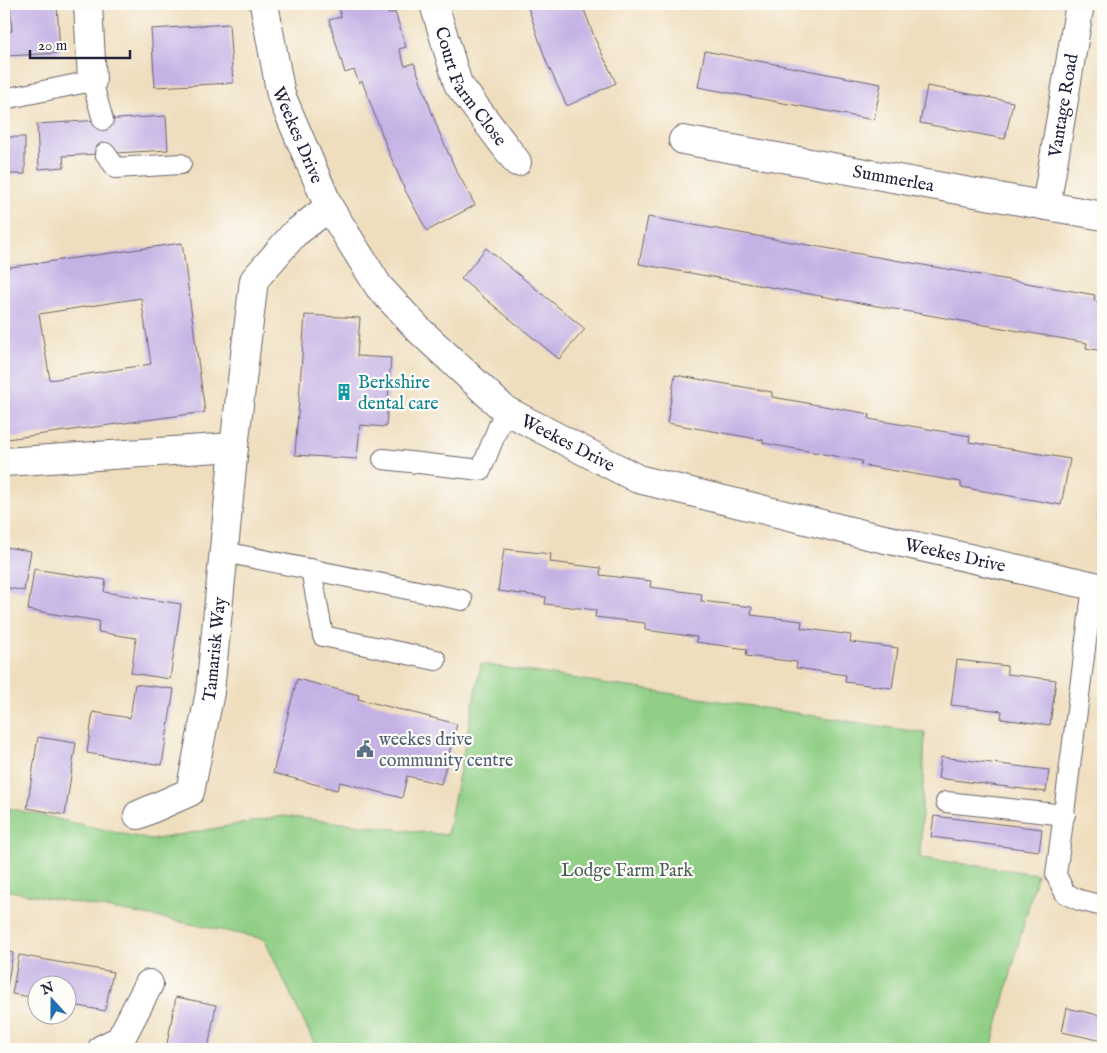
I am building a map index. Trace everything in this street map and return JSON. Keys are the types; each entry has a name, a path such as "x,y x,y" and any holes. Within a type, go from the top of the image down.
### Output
{"street":[{"path":"88,4 92,81"},
{"name":"Weekes Drive","path":"264,4 281,95 329,207 379,287 420,331 505,410 638,479 866,535 1098,587"},
{"name":"Court Farm Close","path":"434,4 458,84 517,162"},
{"name":"Vantage Road","path":"1046,206 1080,4"},
{"name":"Summerlea","path":"683,140 1103,216"},
{"name":"Tamarisk Way","path":"138,815 190,792 210,692 234,447 254,280 294,234 329,207"},
{"path":"4,462 234,447"},
{"path":"102,1049 120,1040 149,984"}],"lane":[{"path":"4,99 92,81 103,120"},
{"path":"105,153 116,168 181,164"},
{"path":"383,459 481,470 505,410"},
{"path":"224,552 462,600"},
{"path":"311,569 323,636 436,660"},
{"path":"1098,587 1056,875 1065,893 1079,900 1103,906"},
{"path":"946,802 1065,815"}],"green space":[{"name":"Lodge Farm Park","path":"481,664 925,733 920,858 1037,874 991,1049 317,1049 264,939 162,918 4,890 4,807 151,840 283,816 447,835"}],"building":[{"path":"10,4 57,4 60,53 6,56 5,31 12,31"},
{"path":"338,4 386,4 388,14 395,12 406,47 399,49 405,66 414,63 439,132 455,168 475,205 427,231 406,192 389,153 362,81 359,83 354,70 345,73 329,20 341,17"},
{"path":"527,4 582,4 595,39 616,83 567,106 546,61"},
{"path":"229,24 233,83 155,87 151,29"},
{"path":"705,51 881,84 874,120 698,87"},
{"path":"927,86 1013,102 1005,139 920,123"},
{"path":"166,116 168,150 63,156 64,167 39,169 37,124"},
{"path":"4,137 25,137 25,174 4,174"},
{"path":"648,217 1095,295 1094,301 1103,303 1103,351 1086,348 1087,343 639,264"},
{"path":"182,243 205,412 7,439 4,419 4,268","holes":["141,298 151,364 50,380 39,314"]},
{"path":"486,248 585,329 559,359 461,279"},
{"name":"Berkshire dental care","path":"305,315 360,318 357,356 391,358 386,427 360,425 357,459 295,455"},
{"path":"675,375 772,392 772,397 870,414 869,419 970,436 969,442 1070,459 1061,505 961,487 961,482 861,465 862,461 763,443 763,440 667,423"},
{"path":"1103,489 1103,521 1097,519"},
{"path":"4,547 31,551 24,591 4,587"},
{"path":"504,549 551,554 550,562 601,568 600,575 651,581 650,587 702,594 701,601 752,607 751,615 802,621 801,628 851,635 850,642 898,648 892,688 845,682 846,675 796,668 797,662 746,656 747,649 696,642 697,637 645,630 645,623 595,617 596,610 545,604 546,597 498,591"},
{"path":"34,569 106,580 104,592 181,604 170,679 131,673 136,638 98,632 99,621 28,610"},
{"path":"957,660 1007,666 1007,674 1056,680 1050,725 1001,719 1002,711 951,705"},
{"name":"weekes drive community centre","path":"297,679 359,695 358,699 457,724 441,784 407,776 402,798 340,782 337,790 273,773"},
{"path":"135,684 174,689 162,765 87,753 93,712 130,718"},
{"path":"38,737 76,743 65,815 27,808"},
{"path":"941,757 1049,770 1046,792 938,778"},
{"path":"934,816 1042,829 1039,851 931,837"},
{"path":"4,951 13,953 6,992 4,992"},
{"path":"19,955 113,972 105,1011 78,1006 78,976 28,976 28,996 12,994"},
{"path":"176,997 216,1005 208,1049 166,1049"},
{"path":"1067,1008 1103,1016 1103,1041 1062,1032"}],"place":[{"name":"Berkshire dental care","path":"344,392"},
{"name":"weekes drive community centre","path":"365,749"}]}
